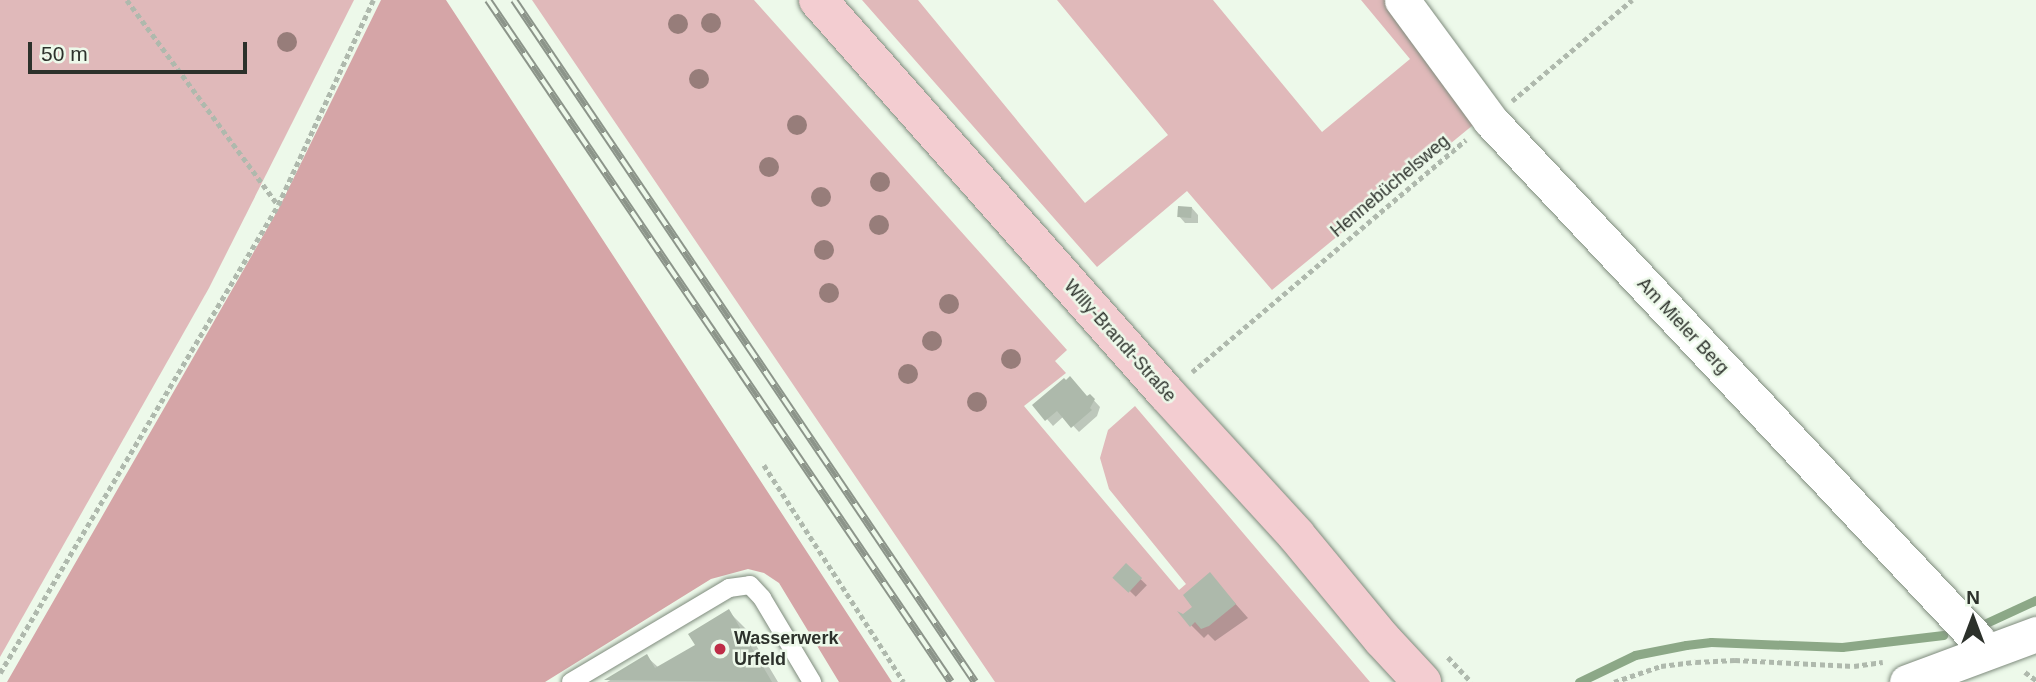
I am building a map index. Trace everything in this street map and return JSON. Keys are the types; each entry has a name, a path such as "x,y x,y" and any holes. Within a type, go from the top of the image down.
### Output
{"main road":[{"name":"Willy-Brandt-Straße","path":"818,0 1167,394 1296,535 1382,639 1422,682"}],"street":[{"name":"Am Mieler Berg","path":"1402,0 1490,120 1978,639"},
{"path":"1900,671 2036,634"}],"lane":[{"path":"571,682 729,588 750,585 762,598 812,682"}],"path":[{"path":"127,0 278,205"},
{"path":"0,673 278,205 373,0"},
{"name":"Hennebüchelsweg","path":"1167,394 1632,0"},
{"path":"764,465 904,682"},
{"path":"1614,682 1661,666 1735,660 1900,671"}],"shaded area":[{"path":"0,0 354,0 209,288 0,657"},
{"path":"381,0 446,0 892,682 839,682 779,583 764,573 748,569 711,579 545,682 7,682 279,208"},
{"path":"532,0 754,0 1067,350 1055,361 1066,373 1024,406 1179,590 1186,584 1109,489 1100,458 1108,430 1135,406 1370,682 995,682"},
{"path":"862,0 918,0 1085,203 1168,135 1057,0 1213,0 1322,132 1410,59 1361,0 1390,0 1473,125 1272,290 1187,191 1097,267"}],"building":[{"path":"1178,206 1192,207 1191,218 1177,217"},
{"path":"1070,376 1087,396 1090,394 1095,399 1090,408 1092,410 1071,428 1057,411 1045,421 1032,405"},
{"path":"1126,563 1142,578 1128,593 1112,578"},
{"path":"1210,572 1236,604 1209,626 1201,629 1195,622 1190,627 1177,611 1183,614 1192,607 1183,595"},
{"name":"Wasserwerk Urfeld","path":"729,609 772,682 604,680 647,654 655,668 695,645 688,634"}],"waterway":[{"path":"1984,624 2036,600"},
{"path":"1579,682 1635,655 1686,645 1711,642 1842,647 1943,635"}],"railway":[{"path":"488,0 951,682"},
{"path":"514,0 975,682"}],"place":[{"name":"Wasserwerk Urfeld","path":"720,649"}]}
